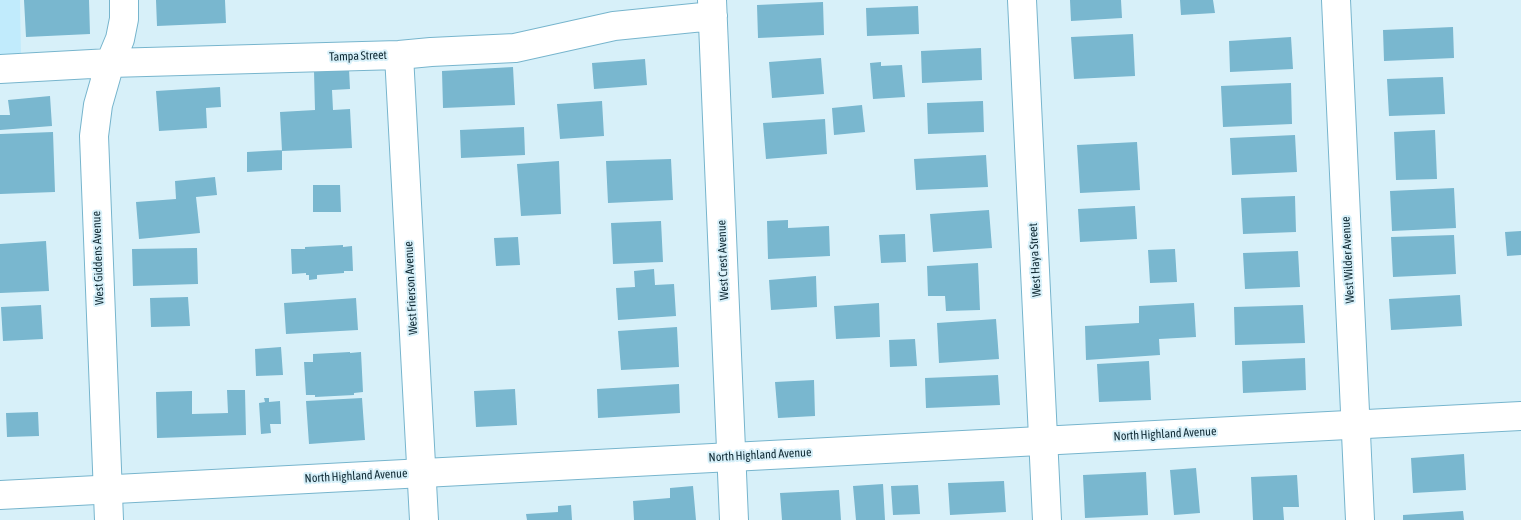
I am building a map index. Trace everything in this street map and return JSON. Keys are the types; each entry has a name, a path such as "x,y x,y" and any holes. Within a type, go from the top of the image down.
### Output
{"street":[{"name":"West Giddens Avenue","path":"109,520 94,136 98,105 110,63 120,39 124,19 124,0"},
{"name":"West Haya Street","path":"1022,0 1047,520"},
{"name":"West Wilder Avenue","path":"1336,0 1360,520"},
{"name":"Tampa Street","path":"0,69 110,63 399,55 515,48 614,26 713,8"},
{"name":"West Crest Avenue","path":"713,8 734,520"},
{"name":"West Frierson Avenue","path":"399,55 424,520"},
{"name":"North Highland Avenue","path":"0,495 1521,416"}],"shaded area":[{"path":"0,0 20,0 21,56 0,57"}],"building":[{"path":"24,0 89,0 90,34 26,37"},
{"path":"156,0 225,0 226,23 157,26"},
{"path":"1070,0 1121,0 1122,18 1071,21"},
{"path":"1180,0 1213,0 1215,13 1181,15"},
{"path":"823,2 824,35 758,38 757,5"},
{"path":"918,6 919,34 867,36 866,8"},
{"path":"1453,27 1454,58 1384,61 1383,30"},
{"path":"1133,34 1135,76 1074,79 1071,37"},
{"path":"1291,37 1293,69 1230,72 1229,41"},
{"path":"981,48 982,80 922,83 921,51"},
{"path":"821,58 824,94 772,98 769,62"},
{"path":"645,59 647,85 594,89 592,63"},
{"path":"881,62 881,66 902,65 905,97 873,99 870,63"},
{"path":"513,67 515,105 443,108 442,71"},
{"path":"349,69 350,89 332,90 333,110 350,109 352,148 282,151 280,112 315,110 314,71"},
{"path":"1443,77 1445,114 1389,116 1387,79"},
{"path":"1291,83 1292,124 1223,127 1221,86"},
{"path":"220,87 221,107 206,108 207,128 159,131 156,91"},
{"path":"50,96 52,126 0,130 0,115 10,115 8,100"},
{"path":"602,101 604,136 560,139 557,104"},
{"path":"983,101 984,132 928,134 927,103"},
{"path":"862,105 865,132 834,135 832,108"},
{"path":"825,119 827,154 766,159 763,123"},
{"path":"524,127 525,155 461,158 460,130"},
{"path":"1435,130 1437,179 1396,180 1394,132"},
{"path":"53,132 55,192 0,194 0,134"},
{"path":"1295,135 1297,172 1232,175 1230,138"},
{"path":"1137,142 1140,190 1080,193 1077,145"},
{"path":"282,150 282,170 247,172 247,152"},
{"path":"986,155 988,187 916,190 914,159"},
{"path":"671,159 673,200 608,203 606,161"},
{"path":"559,161 561,214 521,216 517,164"},
{"path":"215,177 217,195 196,197 200,233 139,239 136,202 176,199 175,181"},
{"path":"313,185 340,185 341,212 313,212"},
{"path":"1454,188 1456,228 1392,231 1390,191"},
{"path":"1295,196 1296,232 1243,234 1241,198"},
{"path":"1135,206 1137,239 1080,242 1078,209"},
{"path":"989,210 992,248 933,252 930,214"},
{"path":"788,220 788,228 829,226 830,256 768,259 767,221"},
{"path":"661,221 663,262 613,264 611,223"},
{"path":"1521,231 1521,255 1507,256 1505,232"},
{"path":"905,234 906,262 881,263 879,235"},
{"path":"1454,235 1456,274 1393,277 1391,237"},
{"path":"518,237 520,265 496,266 494,238"},
{"path":"46,241 49,291 0,293 0,244"},
{"path":"343,245 343,247 352,246 353,271 317,275 317,279 309,280 309,275 306,275 306,273 292,274 291,249"},
{"path":"197,248 198,284 133,286 132,249"},
{"path":"1175,249 1177,282 1150,283 1148,250"},
{"path":"1298,251 1300,287 1245,289 1243,253"},
{"path":"978,263 980,310 946,311 945,296 928,296 927,266"},
{"path":"654,269 655,285 674,284 676,316 618,320 616,288 635,287 634,271"},
{"path":"816,276 817,307 771,310 769,280"},
{"path":"1460,295 1462,326 1391,330 1389,299"},
{"path":"188,297 190,326 151,327 150,298"},
{"path":"356,298 358,330 286,334 284,303"},
{"path":"879,303 880,337 836,339 834,306"},
{"path":"1194,303 1196,337 1159,339 1160,355 1086,360 1085,326 1139,323 1139,306"},
{"path":"41,305 43,339 3,341 1,307"},
{"path":"1303,305 1305,343 1235,345 1234,307"},
{"path":"996,319 999,359 939,363 937,323"},
{"path":"677,327 679,367 621,370 618,331"},
{"path":"915,339 917,366 890,367 889,340"},
{"path":"281,347 283,375 256,376 255,349"},
{"path":"361,352 363,392 354,393 354,395 315,397 315,395 306,395 304,362 313,362 313,354"},
{"path":"1305,358 1306,390 1243,393 1242,361"},
{"path":"1149,361 1151,400 1099,402 1097,364"},
{"path":"998,375 1000,405 926,408 925,378"},
{"path":"814,380 815,416 778,418 775,382"},
{"path":"679,384 680,413 598,418 597,389"},
{"path":"515,389 517,425 476,427 474,391"},
{"path":"227,390 245,390 246,435 157,438 156,392 192,391 192,414 228,413"},
{"path":"264,398 269,398 269,402 280,401 281,424 270,424 271,433 261,434 259,403 265,402"},
{"path":"362,398 365,440 309,444 306,401"},
{"path":"38,412 39,436 7,437 6,413"},
{"path":"1464,454 1466,490 1413,493 1411,458"},
{"path":"1196,468 1200,513 1174,515 1170,470"},
{"path":"1146,472 1148,515 1085,518 1083,475"},
{"path":"1297,475 1299,507 1283,507 1284,520 1253,520 1251,477"},
{"path":"1004,481 1006,512 950,515 948,483"},
{"path":"883,484 885,520 856,520 853,486"},
{"path":"918,485 920,514 893,515 891,486"},
{"path":"693,486 696,520 634,520 633,501 670,498 670,488"},
{"path":"839,490 841,520 782,520 780,493"},
{"path":"571,505 572,520 527,520 526,514 558,512 558,506"},
{"path":"1463,511 1464,520 1403,520 1403,515"}]}
